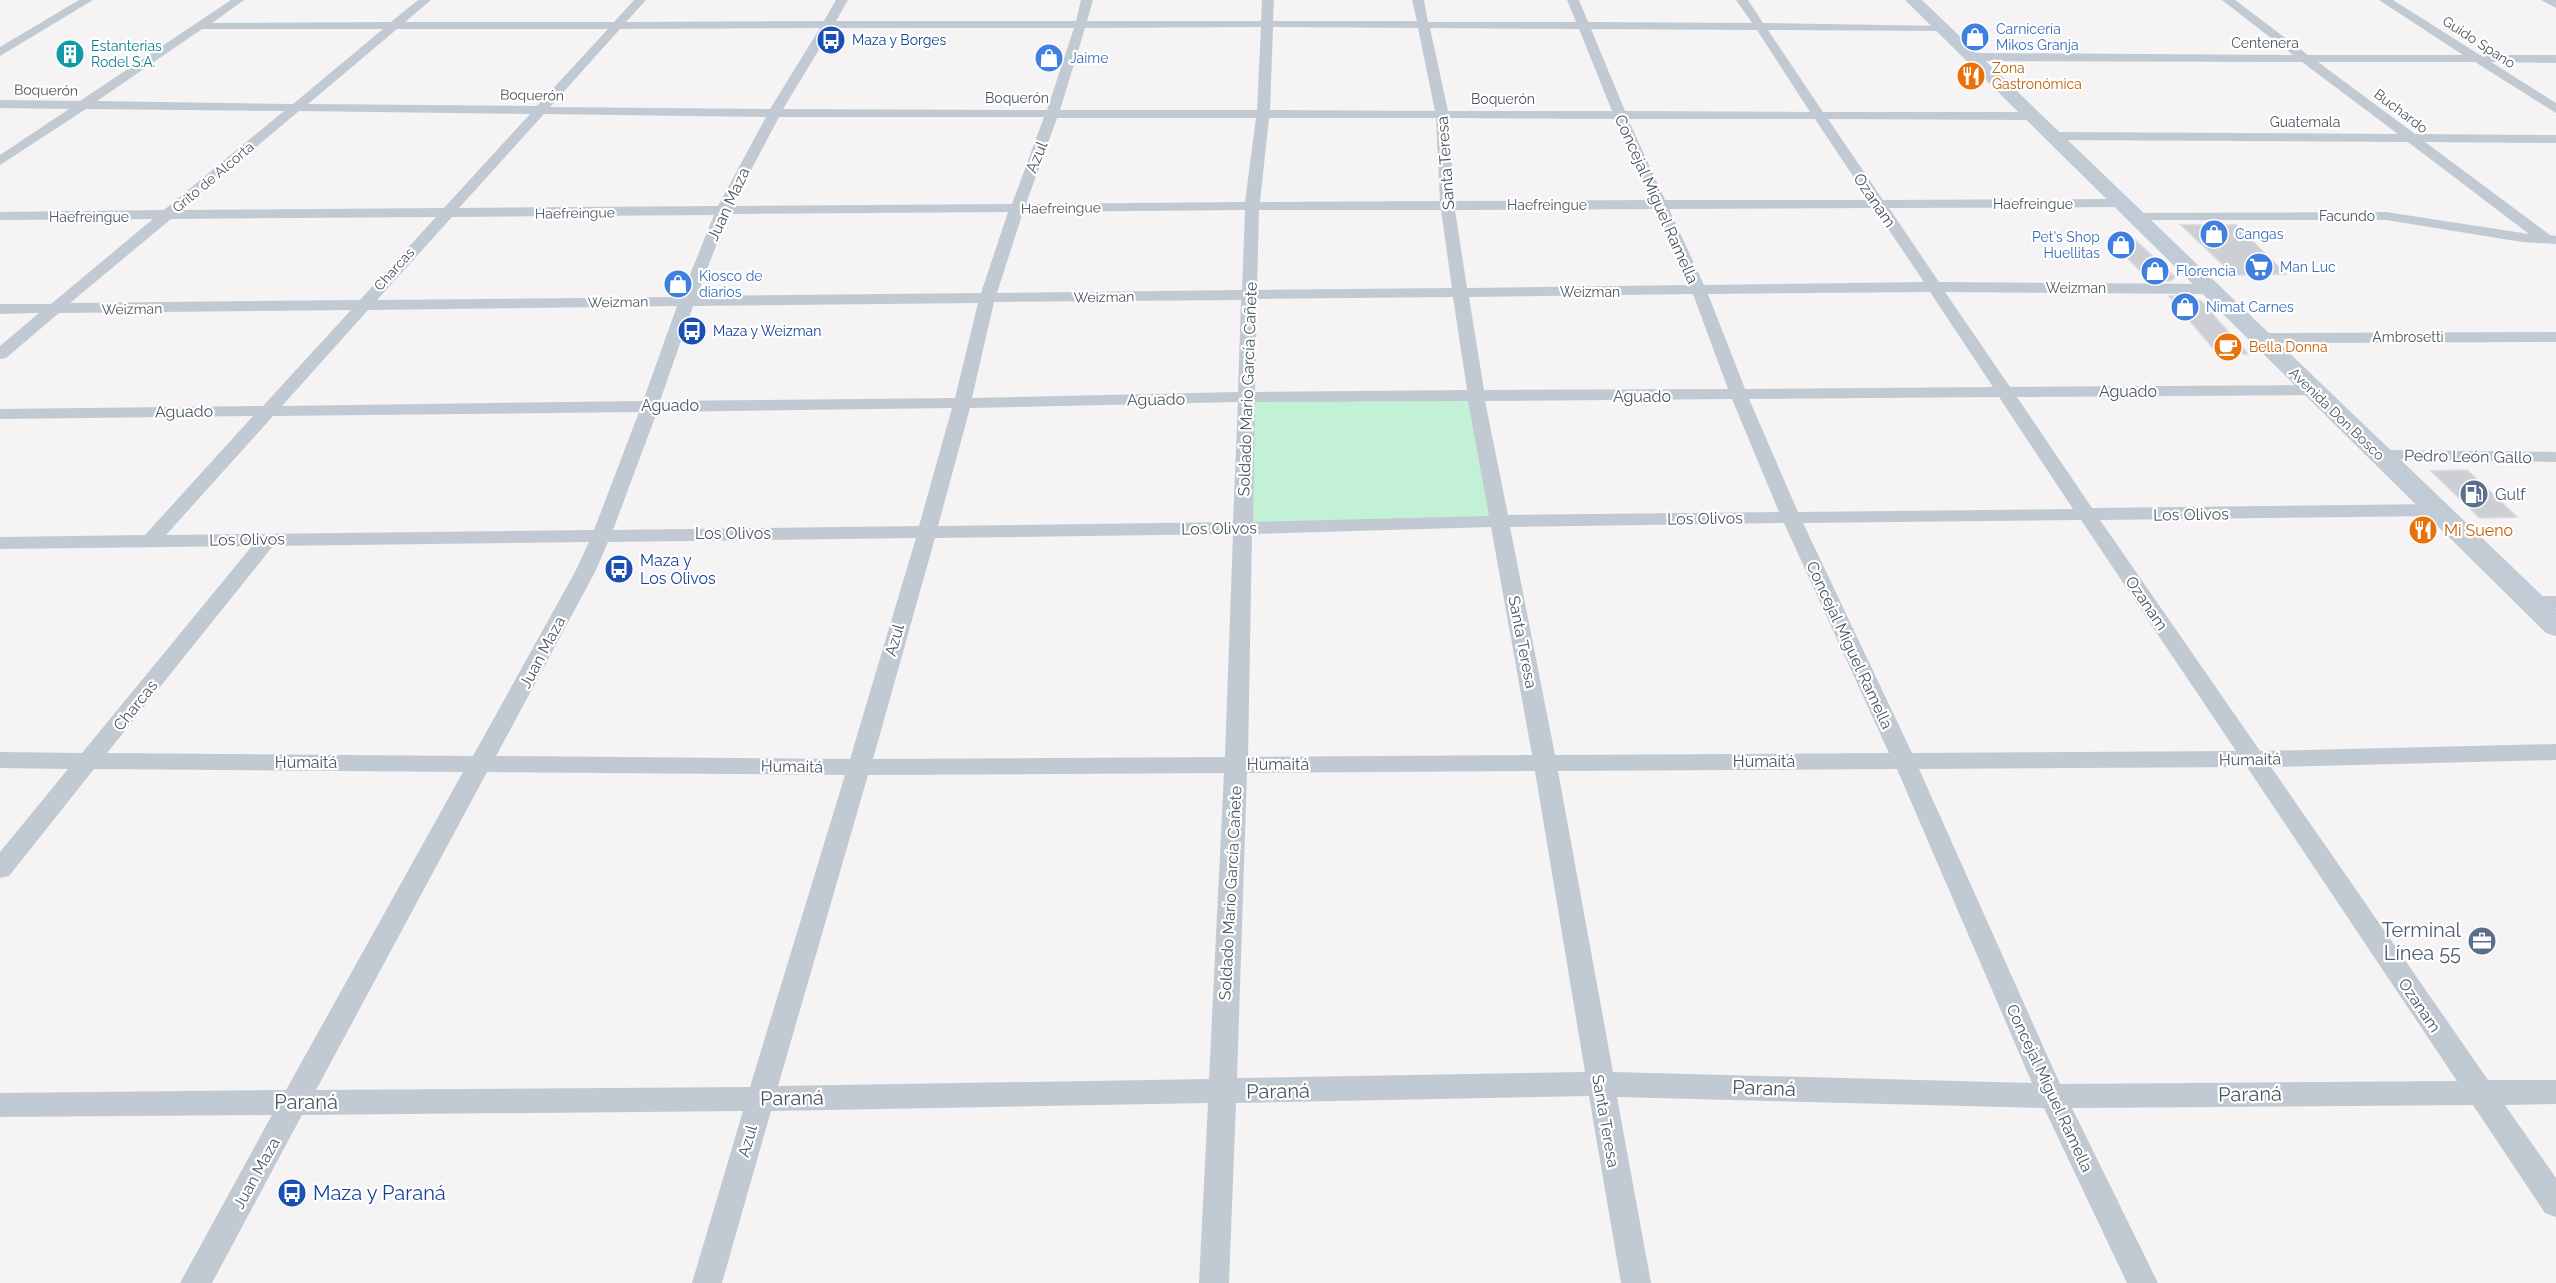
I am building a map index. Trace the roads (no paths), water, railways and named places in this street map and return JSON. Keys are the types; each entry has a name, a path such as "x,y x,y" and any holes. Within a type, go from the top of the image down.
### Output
{"main road":[{"name":"Avenida Don Bosco","path":"1913,0 2035,116 2380,455 2438,510 2543,602 2556,626"}],"street":[{"path":"0,52 87,0"},
{"path":"0,161 238,0"},
{"name":"Grito de Alcorta","path":"0,354 425,0"},
{"name":"Charcas","path":"151,540 640,0"},
{"name":"Juan Maza","path":"195,1283 482,763 603,534 722,212 774,113 842,0"},
{"name":"Azul","path":"707,1283 926,531 988,299 1015,209 1054,114 1082,24 1087,0"},
{"name":"Soldado Mario García Cañete","path":"1214,1283 1236,764 1252,206 1263,113 1268,0"},
{"name":"Santa Teresa","path":"1418,0 1442,114 1447,205 1476,396 1545,763 1599,1084 1636,1283"},
{"name":"Concejal Miguel Ramella","path":"1573,0 1620,115 1698,291 1791,517 1904,760 2052,1096 2143,1283"},
{"name":"Ozanam","path":"1742,0 2086,515 2556,1203"},
{"name":"Buchardo","path":"2228,0 2553,242"},
{"name":"Guido Spano","path":"2385,0 2556,110"},
{"path":"2547,0 2556,5"},
{"path":"199,26 1268,24 1942,28"},
{"name":"Centenera","path":"1974,57 2556,59"},
{"name":"Boquerón","path":"0,104 774,113 2035,116"},
{"name":"Guatemala","path":"2054,136 2556,139"},
{"name":"Haefreingue","path":"0,216 443,215 1252,206 2122,203"},
{"name":"Facundo","path":"2136,217 2386,216 2553,242"},
{"name":"Weizman","path":"0,309 1934,287 2209,289"},
{"name":"Ambrosetti","path":"2259,338 2556,337"},
{"name":"Aguado","path":"0,414 962,403 1248,397 2313,390"},
{"name":"Pedro León Gallo","path":"2380,455 2556,457"},
{"name":"Los Olivos","path":"9,543 2438,510"},
{"name":"Charcas","path":"0,869 268,539"},
{"path":"0,561 9,543"},
{"name":"Humaitá","path":"0,760 858,767 2254,759 2556,752"},
{"name":"Paraná","path":"0,1105 760,1099 1599,1084 2052,1096 2556,1092"}],"place":[{"name":"Carnicería Mikos Granja","path":"1975,37"},
{"name":"Maza y Borges","path":"831,40"},
{"name":"Estanterias Rodel S.A.","path":"70,54"},
{"name":"Jaime","path":"1049,58"},
{"name":"Zona Gastronómica","path":"1971,76"},
{"name":"Cangas","path":"2214,234"},
{"name":"Pet's Shop Huellitas","path":"2121,245"},
{"name":"Man Luc","path":"2259,267"},
{"name":"Florencia","path":"2155,271"},
{"name":"Kiosco de diarios","path":"678,284"},
{"name":"Nimat Carnes","path":"2185,307"},
{"name":"Maza y Weizman","path":"692,331"},
{"name":"Bella Donna","path":"2228,347"},
{"name":"Gulf","path":"2474,494"},
{"name":"Mi Sueno","path":"2423,530"},
{"name":"Maza y Los Olivos","path":"619,569"},
{"name":"Terminal Línea 55","path":"2482,941"},
{"name":"Maza y Paraná","path":"292,1193"}]}
